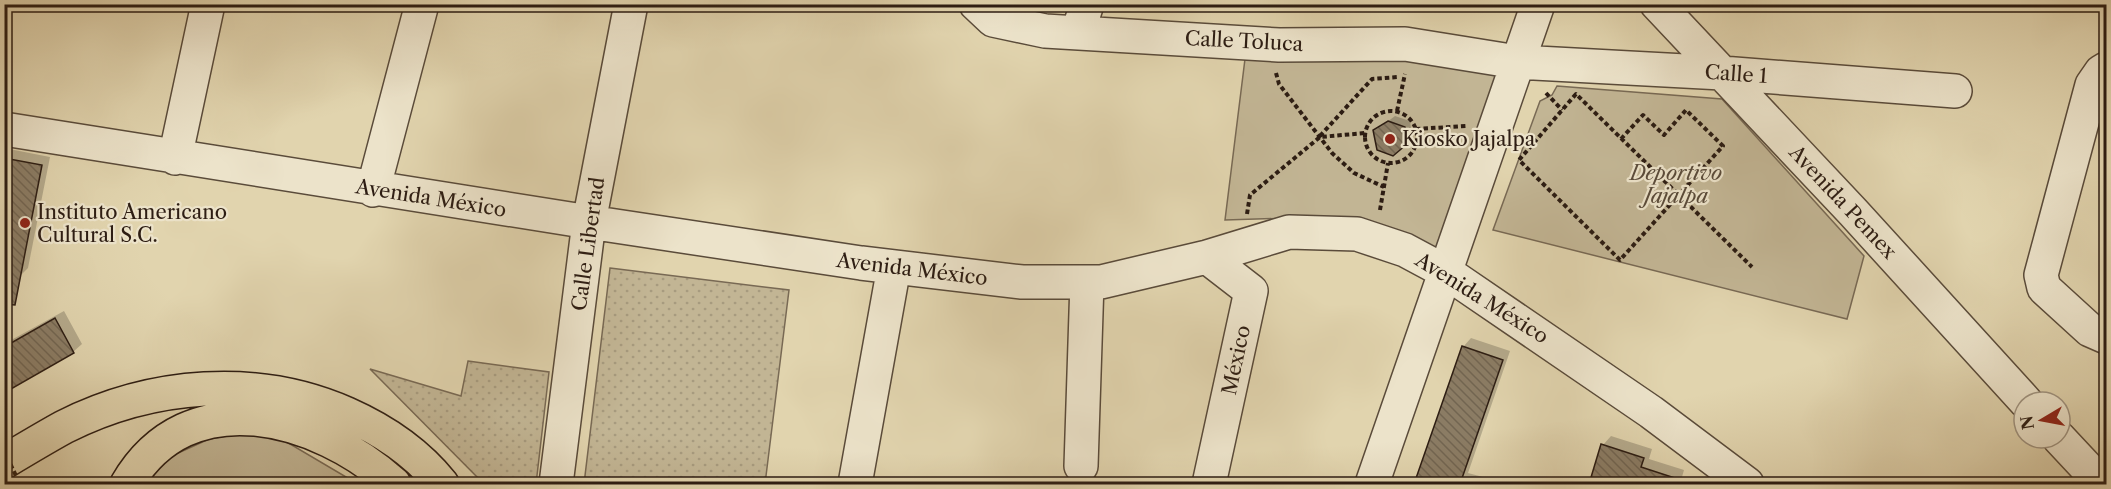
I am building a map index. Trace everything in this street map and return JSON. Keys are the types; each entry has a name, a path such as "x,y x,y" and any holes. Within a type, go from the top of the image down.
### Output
{"main road":[{"path":"4,462 65,427 116,407 183,391 248,388 302,398 358,419 410,452 442,484"},
{"path":"127,484 152,453 184,431 224,418 244,417 284,422 313,433 366,462 393,484"}],"street":[{"path":"176,158 208,4"},
{"path":"373,190 422,4"},
{"name":"Calle Libertad","path":"556,484 589,222 630,4"},
{"name":"Calle Toluca","path":"976,4 993,20 1045,31 1082,18 1279,45 1410,44 1517,62"},
{"path":"1372,484 1538,4"},
{"name":"Avenida Pemex","path":"1657,4 2015,390"},
{"name":"Calle 1","path":"1517,62 1722,73 1955,91"},
{"path":"2106,69 2092,85 2041,275 2044,288 2090,330 2106,337"},
{"name":"Avenida México","path":"4,129 373,190 894,267 1022,282 1101,282 1207,257 1289,232 1357,234 1404,250 1446,272 1651,412 1747,484"},
{"name":"México","path":"1207,257 1251,291 1209,484"},
{"path":"855,484 894,267"},
{"path":"1081,466 1087,282"},
{"path":"2070,450 2102,484"}],"path":[{"path":"1397,111 1410,44"},
{"path":"1279,45 1276,72 1279,84 1332,153 1354,173 1384,187"},
{"path":"1242,246 1250,195 1320,137 1372,79 1404,76"},
{"path":"1621,139 1643,115 1664,135 1686,110 1723,146 1680,196 1620,260 1519,160 1576,94 1621,139 1680,196 1752,267"},
{"path":"1397,111 1406,115 1416,129 1417,138 1411,154 1397,163 1388,164 1373,156 1368,149 1365,133 1373,117 1380,113 1397,111"},
{"path":"1416,129 1459,125 1494,129"},
{"path":"1320,137 1365,133"},
{"path":"1374,239 1388,164"},
{"path":"4,451 20,484"}],"green space":[{"path":"1384,53 1501,76 1441,255 1292,218 1225,220 1245,59"},
{"name":"Deportivo Jajalpa","path":"1557,86 1722,99 1864,256 1847,319 1493,230 1540,101 1552,95"},
{"path":"610,268 789,290 765,484 584,484"},
{"path":"468,361 549,372 536,484 484,484 370,369 461,396"},
{"path":"244,433 280,438 358,484 144,484 167,458 209,439"}],"building":[{"path":"1388,121 1405,127 1407,144 1393,156 1377,150 1373,130"},
{"path":"4,158 42,165 15,305 4,304"},
{"path":"55,318 74,353 4,393 4,347"},
{"path":"1462,346 1503,360 1460,484 1414,484"},
{"path":"1601,444 1644,458 1641,467 1681,480 1680,484 1589,484"}],"place":[{"name":"Kiosko Jajalpa","path":"1390,139"},
{"name":"Instituto Americano Cultural S.C.","path":"25,223"}]}
